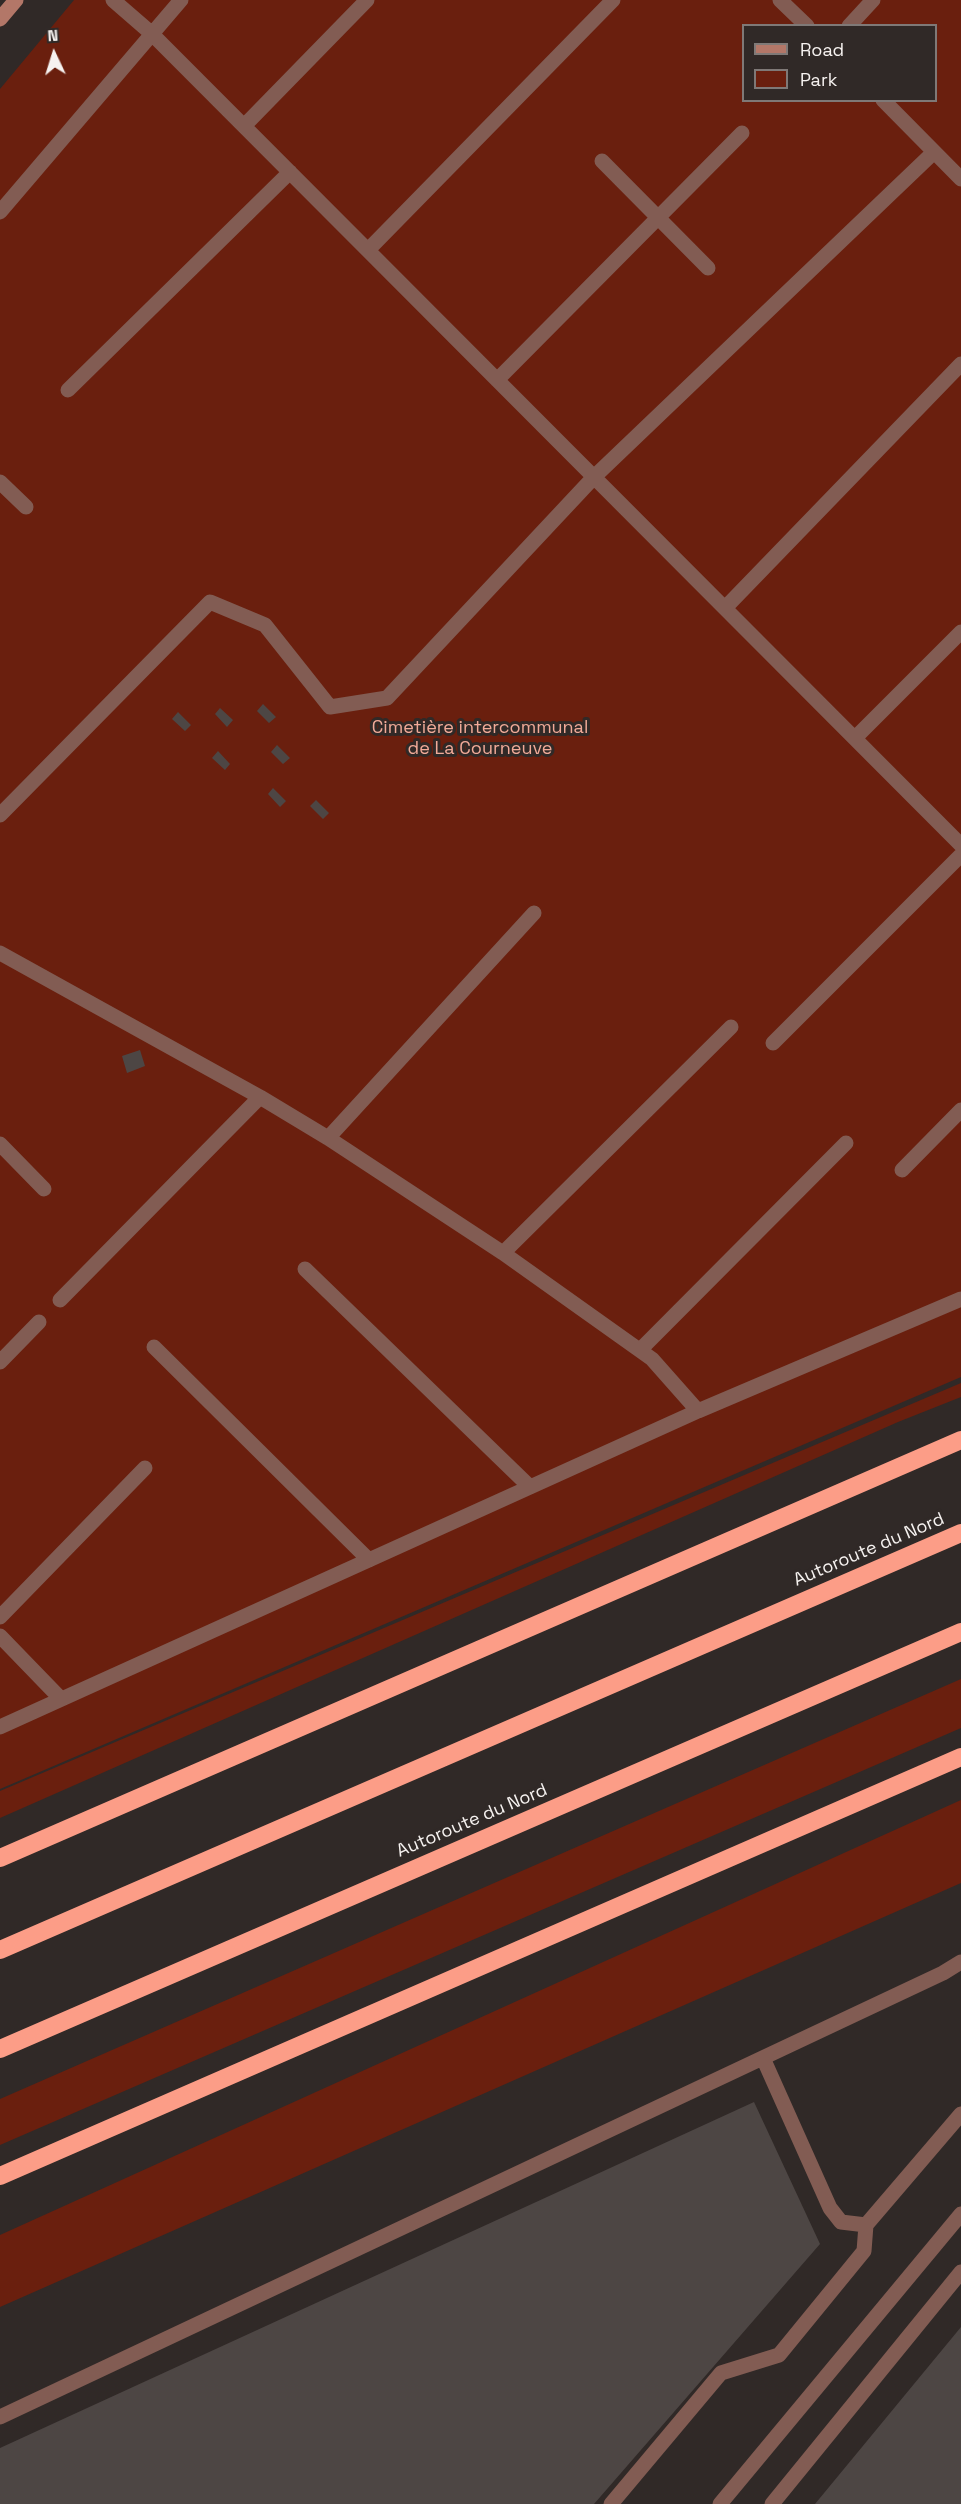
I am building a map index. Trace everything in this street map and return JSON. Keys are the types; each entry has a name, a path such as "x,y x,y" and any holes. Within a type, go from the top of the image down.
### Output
{"highway":[{"path":"0,1858 961,1440"},
{"name":"Autoroute du Nord","path":"0,1950 961,1533"},
{"name":"Autoroute du Nord","path":"0,2049 961,1632"},
{"path":"0,2176 961,1757"}],"main road":[{"path":"0,19 16,0"}],"lane":[{"path":"113,0 151,33 961,844"},
{"path":"0,212 181,0"},
{"path":"244,126 367,0"},
{"path":"368,250 613,0"},
{"path":"780,0 805,24"},
{"path":"851,24 873,0"},
{"path":"885,102 961,179"},
{"path":"497,380 742,133"},
{"path":"0,815 210,602 265,625 330,707 387,698 594,477 934,152"},
{"path":"602,161 708,268"},
{"path":"68,390 290,172"},
{"path":"725,608 961,364"},
{"path":"0,482 26,507"},
{"path":"855,738 961,632"},
{"path":"773,1042 961,855"},
{"path":"328,1138 534,913"},
{"path":"0,953 260,1097 328,1138 503,1253 640,1350 652,1359 698,1411"},
{"path":"503,1253 731,1027"},
{"path":"60,1300 260,1097"},
{"path":"902,1170 961,1110"},
{"path":"640,1350 846,1143"},
{"path":"0,1144 44,1189"},
{"path":"305,1269 530,1487"},
{"path":"0,1727 698,1411 961,1299"},
{"path":"0,1362 39,1322"},
{"path":"154,1347 369,1560"},
{"path":"0,1617 145,1468"},
{"path":"0,1636 61,1700"},
{"path":"0,2418 944,1973 961,1962"},
{"path":"764,2058 830,2208 841,2222 866,2225"},
{"path":"611,2504 721,2373 778,2355 864,2250 866,2225 961,2114"},
{"path":"720,2504 961,2214"},
{"path":"772,2504 961,2272"}],"green space":[{"name":"Cimetière intercommunal de La Courneuve","path":"74,0 961,0 961,1377 0,1789 0,89"},
{"path":"961,1383 961,1397 898,1422 0,1818 0,1791"},
{"path":"961,1679 961,1728 0,2145 0,2099"},
{"path":"961,1800 961,1883 0,2307 0,2235"}],"building":[{"path":"263,704 276,717 269,723 257,711"},
{"path":"220,708 233,720 227,727 215,714"},
{"path":"178,712 191,725 185,731 172,719"},
{"path":"277,745 290,758 283,764 271,752"},
{"path":"218,751 230,764 225,770 212,758"},
{"path":"273,788 286,801 280,807 268,794"},
{"path":"316,800 329,813 323,819 310,806"},
{"path":"140,1050 145,1066 127,1073 122,1056"},
{"path":"754,2102 820,2244 594,2504 0,2504 0,2448"},
{"path":"961,2327 961,2504 815,2504"}]}
